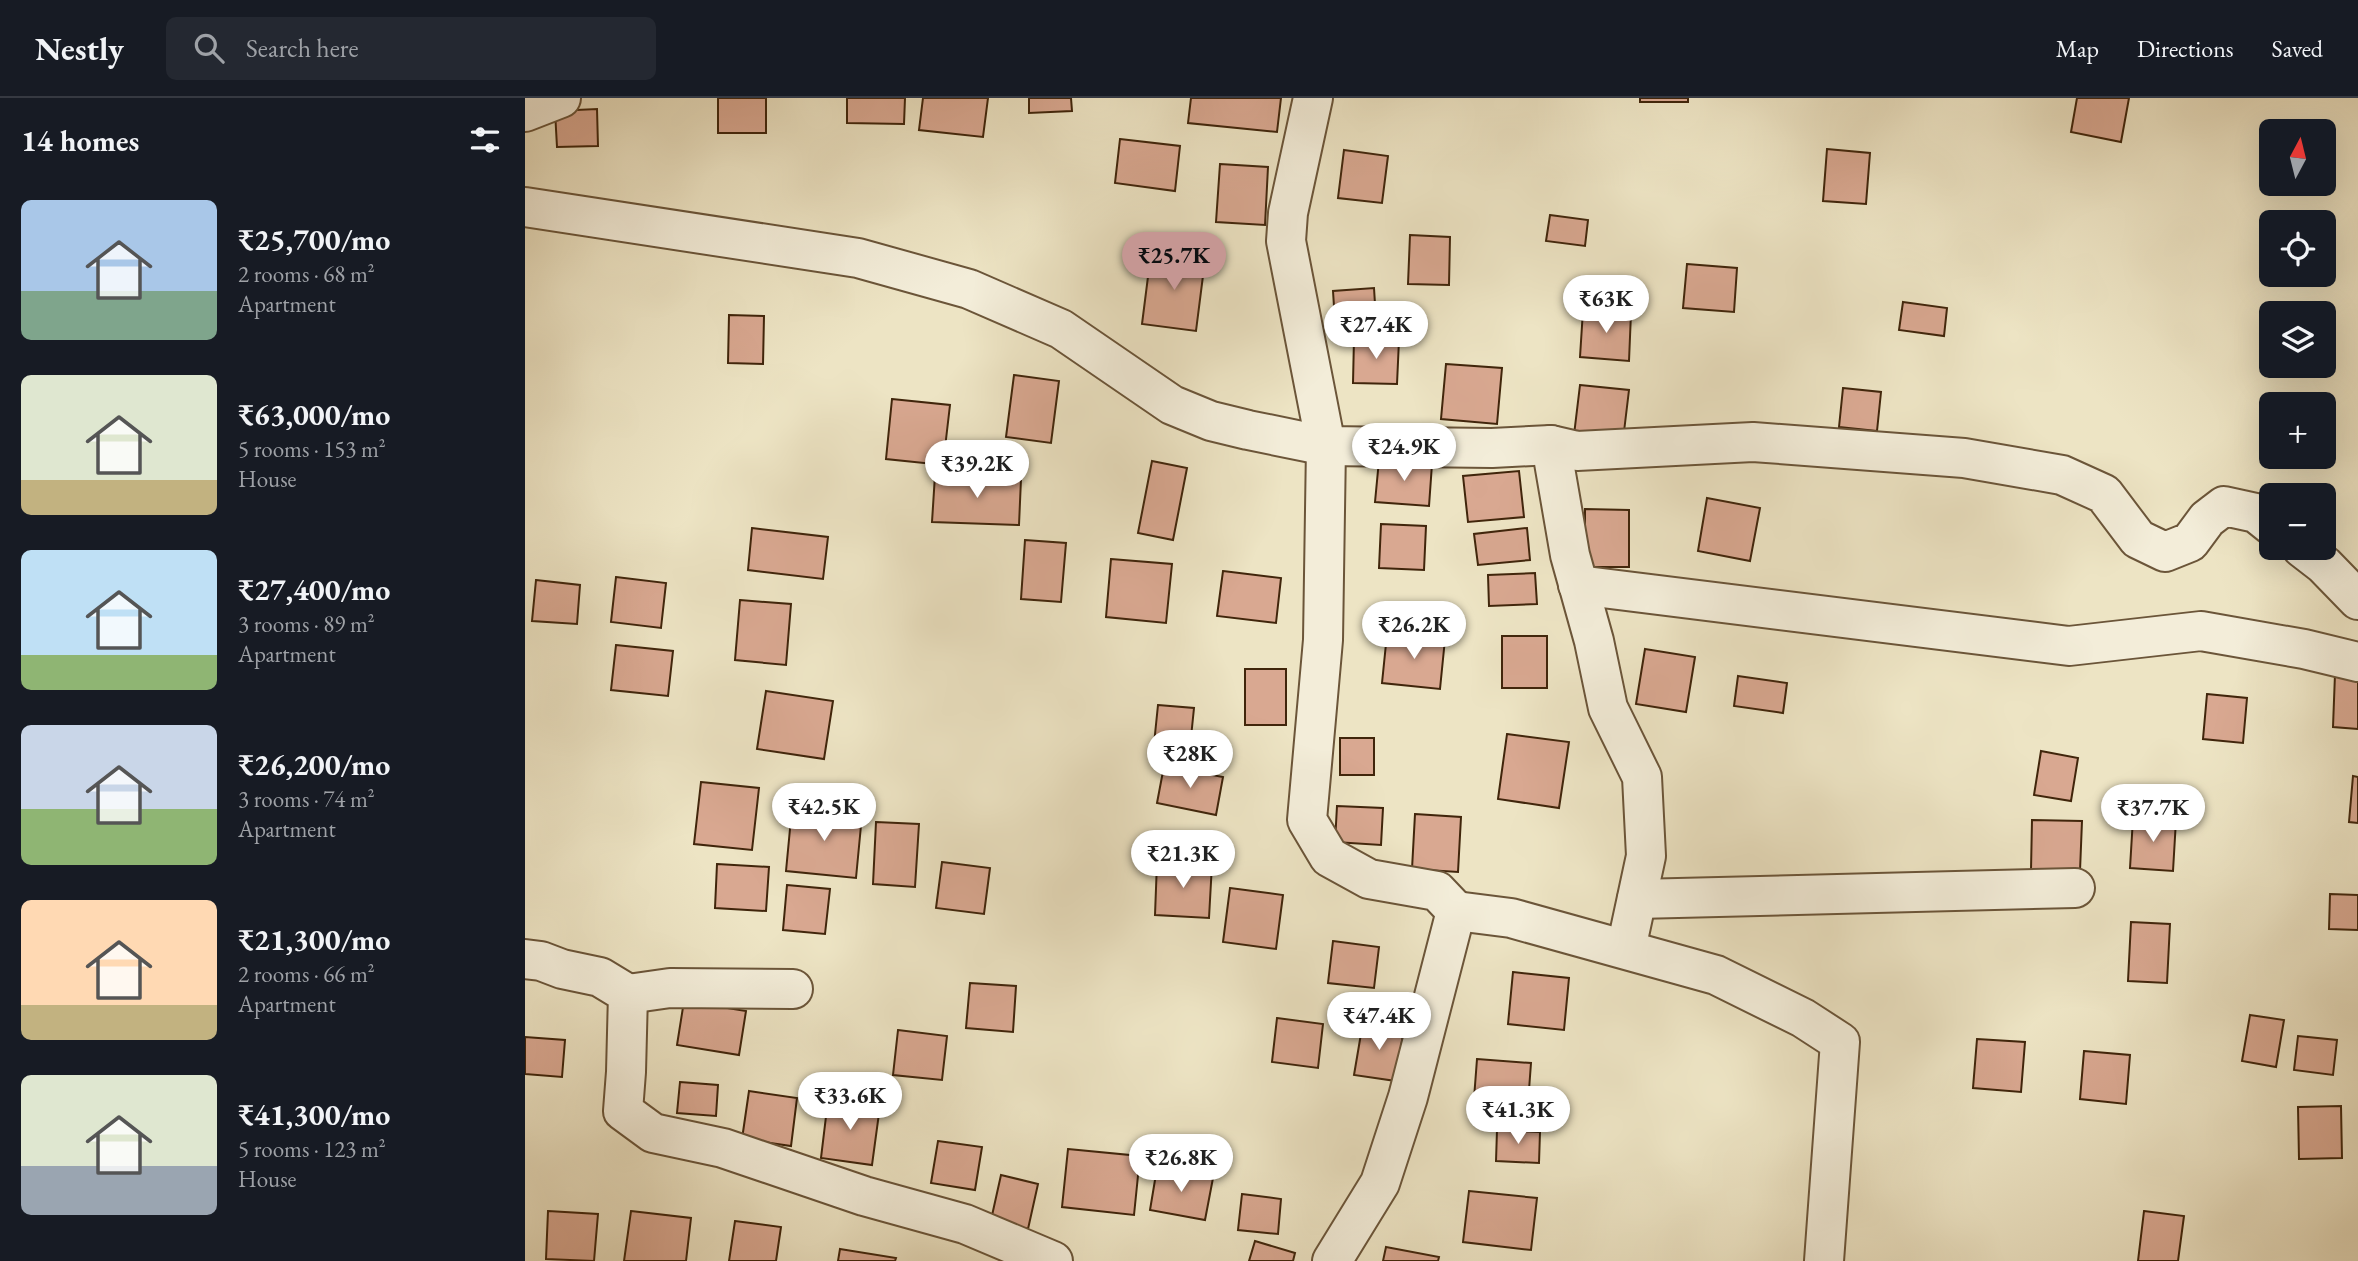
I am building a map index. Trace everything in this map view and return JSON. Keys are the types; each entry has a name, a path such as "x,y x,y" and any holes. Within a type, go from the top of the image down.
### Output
{"street":[{"path":"525,112 561,98"},
{"path":"1313,98 1288,213 1286,242 1326,446 1323,640 1307,820 1329,857 1369,878 1437,891 1456,911 1511,918 1716,975 1804,1018 1840,1042 1824,1261"},
{"path":"525,207 858,258 969,289 1061,329 1172,405 1211,421 1326,446 1492,448 1552,445 1577,451 1753,442 1976,460 2062,475 2104,494 2138,539 2165,552 2190,542 2207,519 2224,506 2259,515"},
{"path":"1552,445 1570,555 1594,641 1608,708 1642,777 1646,856 1626,950"},
{"path":"2318,560 2358,600"},
{"path":"1578,585 2070,646 2201,631 2304,649 2358,662"},
{"path":"1637,899 2075,888"},
{"path":"1332,1261 1380,1183 1415,1071 1456,911"},
{"path":"525,959 600,977 628,994 670,989 793,989"},
{"path":"628,994 623,1111 653,1133 723,1148 864,1196 965,1224 1053,1261"}],"building":[{"path":"718,98 766,98 766,133 718,133"},
{"path":"847,98 905,98 904,124 847,123"},
{"path":"923,98 988,98 983,137 919,130"},
{"path":"1029,98 1071,98 1072,111 1029,113"},
{"path":"1191,98 1281,98 1277,132 1188,123"},
{"path":"1640,98 1688,98 1688,102 1640,102"},
{"path":"2077,98 2129,98 2121,142 2071,132"},
{"path":"597,109 598,146 557,147 555,111"},
{"path":"1120,139 1180,146 1175,191 1115,183"},
{"path":"1827,149 1870,153 1866,204 1823,201"},
{"path":"1344,150 1388,156 1382,203 1338,198"},
{"path":"1220,164 1268,167 1265,225 1216,222"},
{"path":"1550,215 1588,220 1585,246 1546,241"},
{"path":"1410,235 1450,237 1449,285 1408,284"},
{"path":"1151,253 1205,260 1196,331 1142,324"},
{"path":"1687,264 1737,268 1734,312 1683,308"},
{"path":"1374,288 1376,320 1335,322 1333,291"},
{"path":"1903,302 1947,308 1944,336 1899,330"},
{"path":"1583,310 1631,313 1629,361 1580,357"},
{"path":"729,315 764,316 763,364 728,363"},
{"path":"1354,338 1399,340 1397,384 1353,383"},
{"path":"1446,364 1502,368 1497,424 1441,419"},
{"path":"1014,375 1059,381 1051,443 1006,437"},
{"path":"1580,385 1629,390 1623,440 1574,435"},
{"path":"1843,388 1881,392 1877,431 1839,427"},
{"path":"892,399 950,405 943,465 886,459"},
{"path":"1379,460 1432,464 1429,506 1375,502"},
{"path":"1152,461 1187,468 1173,540 1138,533"},
{"path":"1519,471 1524,517 1468,522 1463,476"},
{"path":"935,475 1021,479 1019,525 932,522"},
{"path":"1707,498 1760,508 1750,561 1698,551"},
{"path":"1585,509 1629,510 1629,567 1585,567"},
{"path":"1381,524 1426,526 1424,570 1379,568"},
{"path":"752,528 828,537 823,579 748,570"},
{"path":"1527,528 1530,560 1478,565 1474,534"},
{"path":"1025,540 1066,543 1061,602 1021,599"},
{"path":"1111,559 1172,564 1166,623 1106,617"},
{"path":"1223,571 1281,578 1276,623 1217,616"},
{"path":"1535,573 1537,604 1489,606 1488,575"},
{"path":"616,577 666,583 661,628 611,622"},
{"path":"536,580 580,585 577,624 532,621"},
{"path":"740,600 791,604 786,665 735,660"},
{"path":"1387,634 1445,639 1440,689 1382,683"},
{"path":"1502,636 1547,636 1547,688 1502,688"},
{"path":"616,645 673,651 668,696 611,690"},
{"path":"1645,649 1695,657 1686,712 1636,704"},
{"path":"1245,669 1286,669 1286,725 1245,725"},
{"path":"2335,674 2358,675 2358,729 2333,727"},
{"path":"1738,676 1787,683 1783,713 1734,706"},
{"path":"766,691 833,701 824,759 757,749"},
{"path":"2207,694 2247,698 2243,743 2203,739"},
{"path":"1158,705 1194,708 1190,747 1154,744"},
{"path":"1507,734 1569,742 1559,808 1498,799"},
{"path":"1340,738 1374,738 1374,775 1340,775"},
{"path":"2041,751 2078,758 2071,801 2034,795"},
{"path":"1164,766 1223,777 1216,815 1157,803"},
{"path":"2353,776 2358,777 2358,823 2349,822"},
{"path":"701,782 759,788 752,850 694,844"},
{"path":"1337,806 1383,808 1381,845 1335,842"},
{"path":"792,808 862,815 856,878 786,871"},
{"path":"1415,814 1461,817 1458,872 1412,869"},
{"path":"2133,818 2176,820 2173,871 2130,868"},
{"path":"2032,820 2082,821 2080,871 2031,870"},
{"path":"876,822 919,824 915,887 873,884"},
{"path":"942,862 990,868 984,914 936,908"},
{"path":"1157,862 1212,864 1209,918 1155,915"},
{"path":"717,864 769,867 766,911 715,908"},
{"path":"787,885 830,889 825,934 783,930"},
{"path":"1230,888 1283,895 1276,949 1223,942"},
{"path":"2330,894 2358,895 2358,930 2329,929"},
{"path":"2131,922 2170,924 2167,983 2128,981"},
{"path":"1333,941 1379,947 1374,988 1328,983"},
{"path":"1513,972 1569,978 1564,1030 1508,1024"},
{"path":"970,983 1016,986 1013,1032 966,1028"},
{"path":"684,1001 746,1011 739,1055 677,1045"},
{"path":"2250,1015 2284,1020 2276,1067 2242,1061"},
{"path":"1277,1018 1323,1024 1318,1068 1272,1062"},
{"path":"1363,1022 1404,1028 1396,1081 1354,1075"},
{"path":"898,1030 947,1036 942,1080 893,1075"},
{"path":"2298,1036 2337,1040 2333,1075 2294,1070"},
{"path":"525,1037 565,1040 562,1077 525,1074"},
{"path":"1977,1039 2025,1042 2021,1092 1973,1088"},
{"path":"2084,1051 2130,1055 2126,1104 2080,1099"},
{"path":"1477,1059 1531,1063 1527,1117 1473,1112"},
{"path":"680,1082 718,1085 716,1116 677,1113"},
{"path":"749,1091 797,1098 791,1146 742,1139"},
{"path":"828,1100 880,1106 872,1165 821,1158"},
{"path":"2341,1106 2342,1158 2299,1159 2298,1107"},
{"path":"1497,1130 1540,1132 1539,1163 1496,1161"},
{"path":"938,1141 982,1147 975,1190 931,1183"},
{"path":"1068,1149 1140,1156 1134,1215 1062,1207"},
{"path":"1157,1168 1213,1178 1205,1220 1150,1210"},
{"path":"1001,1175 1038,1184 1028,1229 991,1220"},
{"path":"1469,1191 1537,1198 1531,1250 1463,1242"},
{"path":"1242,1194 1281,1199 1278,1234 1238,1230"},
{"path":"548,1211 598,1214 594,1261 546,1259"},
{"path":"631,1211 691,1218 686,1261 624,1261"},
{"path":"2144,1211 2184,1216 2178,1261 2138,1261"},
{"path":"735,1221 781,1227 776,1261 729,1261"},
{"path":"1255,1241 1295,1253 1293,1261 1249,1261"},
{"path":"1386,1247 1439,1257 1438,1261 1383,1261"},
{"path":"840,1249 896,1258 895,1261 838,1261"}]}
